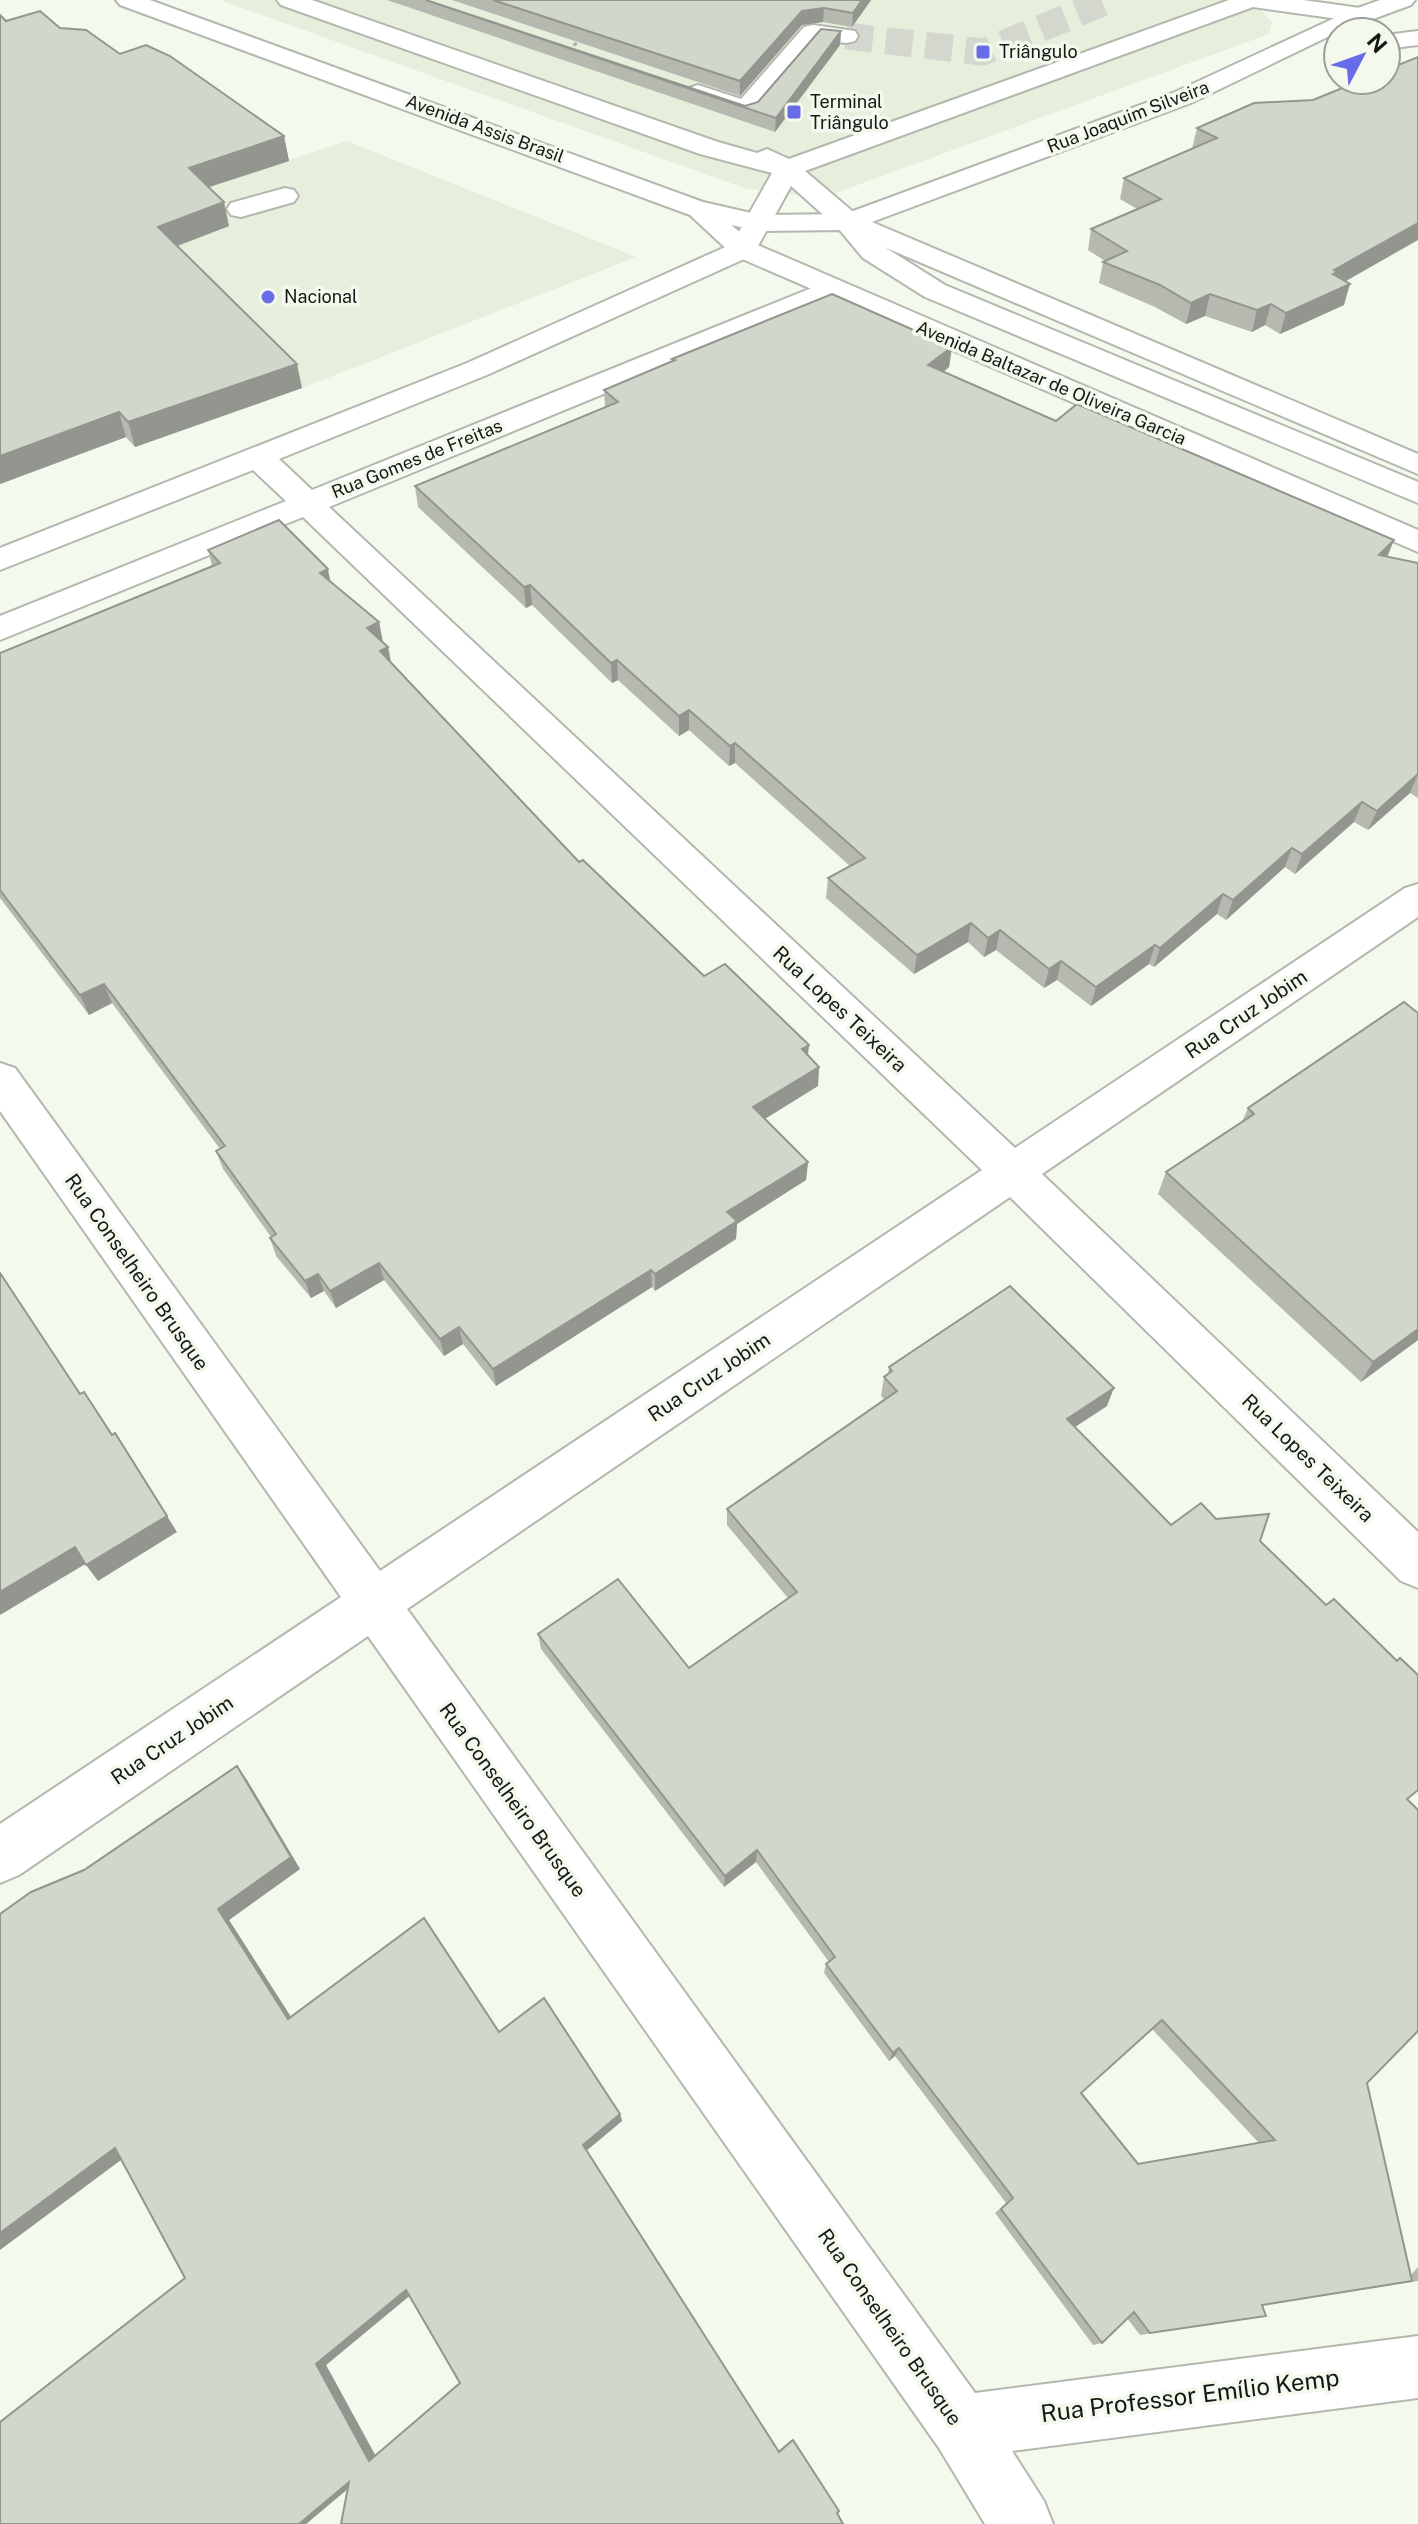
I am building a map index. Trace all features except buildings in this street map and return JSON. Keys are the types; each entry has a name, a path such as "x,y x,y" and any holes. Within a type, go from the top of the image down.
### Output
{"street":[{"name":"Avenida Assis Brasil","path":"128,0 695,208 760,223 848,222"},
{"path":"143,0 186,19"},
{"path":"289,0 709,148 787,169 1252,0 1418,21"},
{"path":"347,0 732,135 787,169 848,222 873,252 935,291 1418,493"},
{"name":"Rua Joaquim Silveira","path":"848,222 1182,98 1360,15 1403,0"},
{"path":"671,85 746,109 813,32 846,36"},
{"path":"1182,98 1297,73"},
{"path":"0,560 477,369 743,249 787,169"},
{"path":"241,209 285,196"},
{"name":"Avenida Baltazar de Oliveira Garcia","path":"695,208 743,249 1418,542"},
{"path":"848,222 1418,465"},
{"name":"Rua Gomes de Freitas","path":"0,629 308,504 644,342 834,289"},
{"path":"598,313 644,342"},
{"name":"Rua Lopes Teixeira","path":"258,457 1012,1172 1418,1565"},
{"name":"Rua Cruz Jobim","path":"0,1856 1418,898"},
{"name":"Rua Conselheiro Brusque","path":"0,1079 961,2426 1021,2524"},
{"name":"Rua Professor Emílio Kemp","path":"961,2426 1418,2367"}],"path":[{"path":"567,50 585,37"}],"shaded area":[{"name":"Terminal Triângulo","path":"220,0 1251,0 1272,22 1269,34 822,198 747,189"},
{"name":"Nacional","path":"347,141 636,257 302,388 135,447 0,256"}],"tunnel":[{"path":"846,36 983,52 1110,0"}],"place":[{"name":"Triângulo","path":"983,52"},
{"name":"Terminal Triângulo","path":"794,112"},
{"name":"Nacional","path":"268,297"}]}
